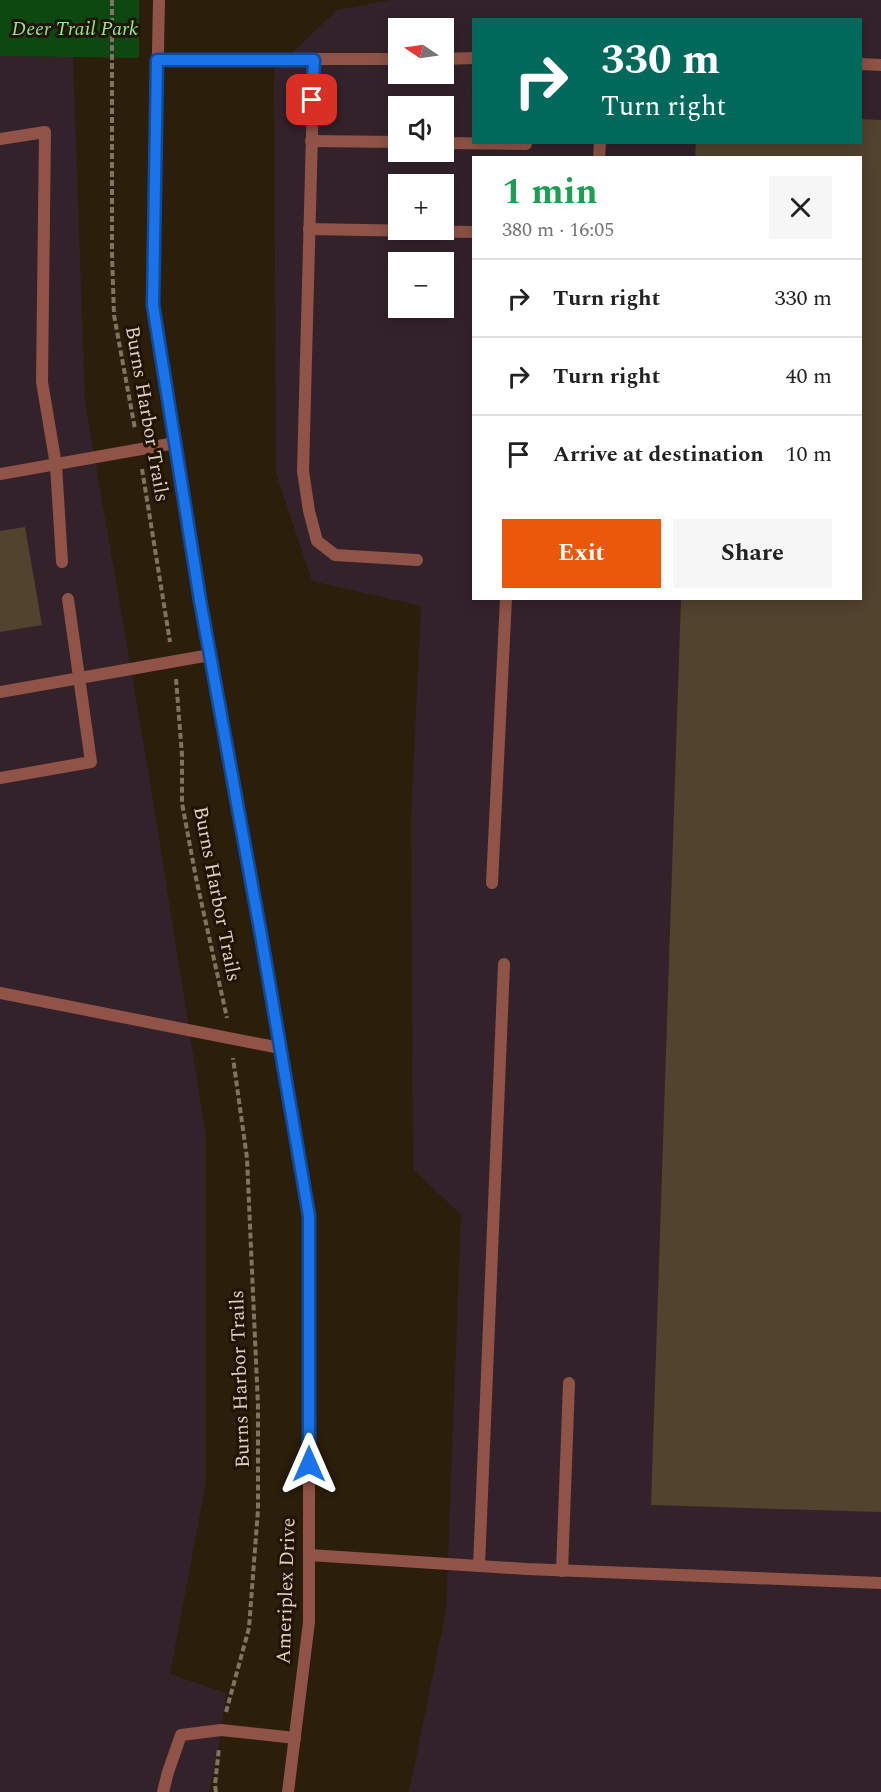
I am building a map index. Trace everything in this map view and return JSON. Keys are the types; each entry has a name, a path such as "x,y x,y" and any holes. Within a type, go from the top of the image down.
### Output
{"street":[{"name":"Ameriplex Drive","path":"159,0 153,305 210,655 309,1216 309,1622 288,1792"},
{"path":"454,59 472,58"},
{"path":"157,60 388,59"},
{"path":"314,60 303,471 309,511 318,541 335,555 417,560"},
{"path":"862,64 881,64"},
{"path":"0,139 45,132 42,382 56,465 62,562"},
{"path":"311,141 388,142"},
{"path":"454,143 472,143"},
{"path":"309,229 472,232"},
{"path":"0,474 175,443"},
{"path":"0,778 91,762 68,599"},
{"path":"492,883 506,600"},
{"path":"0,692 210,655"},
{"path":"479,1566 504,964"},
{"path":"0,993 280,1048"},
{"path":"562,1571 569,1383"},
{"path":"309,1555 562,1571 881,1583"},
{"path":"163,1792 181,1735 221,1730 295,1738"}],"path":[{"name":"Burns Harbor Trails","path":"112,0 114,315 139,450 178,689 182,744 182,803 195,878 227,1016 247,1158 258,1406 258,1498 249,1628 221,1730 216,1792"}],"shaded area":[{"path":"390,0 881,0 881,1792 409,1792 446,1610 461,1215 413,1169 411,818 421,606 312,581 276,473 274,70 337,10"},
{"path":"0,56 73,57 85,401 149,775 206,1136 206,1482 170,1674 226,1693 218,1755 209,1792 0,1792"}],"green space":[{"name":"Deer Trail Park","path":"0,0 139,0 139,58 0,56"}],"building":[{"path":"862,119 881,120 881,1512 651,1505 681,600 862,600 862,156 695,156 696,144 862,144"},
{"path":"25,527 42,625 0,632 0,531"}],"route":[{"path":"309,1464 309,1216 200,600 153,305 157,60 314,60 312,100"}]}
